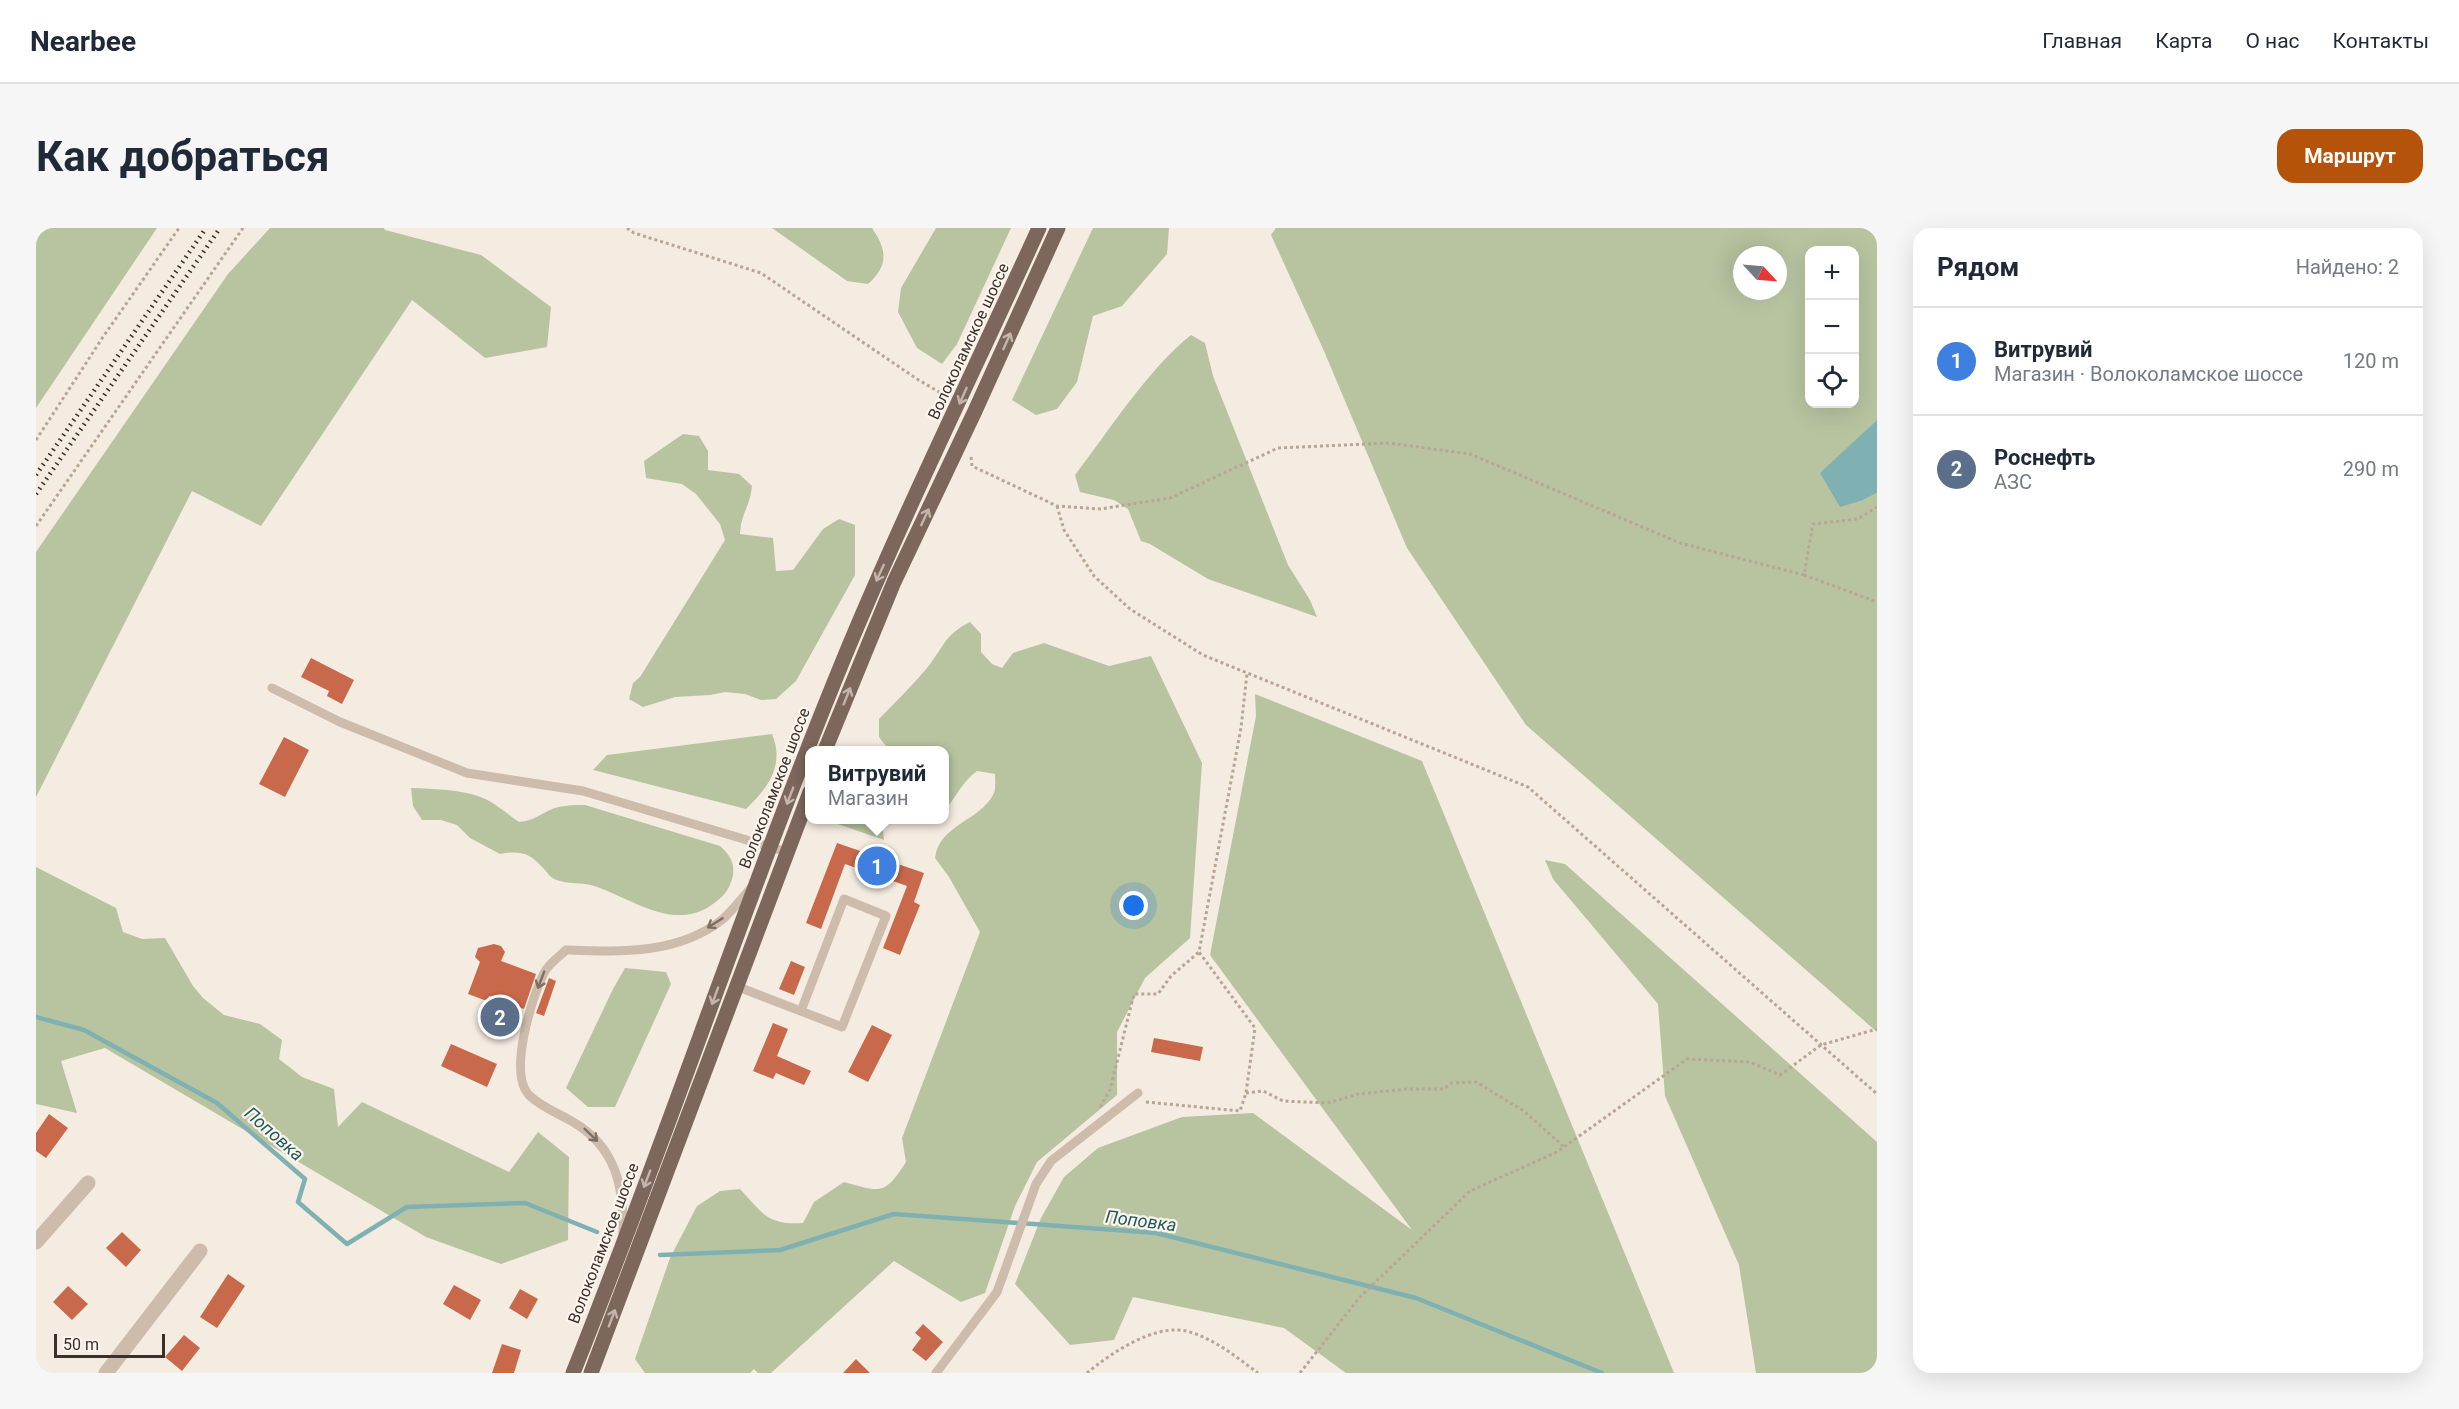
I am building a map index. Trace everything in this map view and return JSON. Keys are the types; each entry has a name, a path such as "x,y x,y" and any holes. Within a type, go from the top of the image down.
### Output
{"main road":[{"name":"Волоколамское шоссе","path":"810,746 874,587 1039,228"},
{"name":"Волоколамское шоссе","path":"827,746 894,582 1058,228"},
{"name":"Волоколамское шоссе","path":"573,1373 770,846 805,759"},
{"path":"591,1373 805,805"}],"street":[{"path":"36,1242 88,1183"},
{"path":"106,1373 200,1251"}],"lane":[{"path":"272,688 340,722 467,773 584,791 787,852"},
{"path":"623,1241 624,1202 616,1170 603,1147 584,1128 528,1096 520,1076 527,1018 541,980 545,970 566,950 653,950 688,939 722,920 757,882"},
{"path":"736,986 842,1027 886,916 844,899 801,1011"},
{"path":"936,1373 997,1292 1036,1184 1051,1161 1138,1093"}],"path":[{"path":"36,440 103,337 179,228"},
{"path":"36,526 243,228"},
{"path":"627,228 634,233 761,273 917,379 959,404"},
{"path":"972,466 1057,506 1100,509 1170,498 1278,448 1389,443 1470,454 1680,543 1804,575 1877,602"},
{"path":"1057,506 1064,530 1095,576 1130,609 1203,655 1528,787 1877,1094"},
{"path":"1804,575 1814,524 1858,519 1877,507"},
{"path":"1099,1109 1110,1090 1134,994 1158,994 1171,976 1199,952 1241,728 1247,673"},
{"path":"1129,1101 1240,1111 1246,1093 1255,1028 1199,952"},
{"path":"1300,1373 1359,1298 1470,1191 1564,1147 1687,1059 1750,1062 1780,1075 1821,1045 1877,1029"},
{"path":"1246,1093 1263,1091 1283,1101 1328,1103 1358,1094 1407,1089 1443,1089 1452,1083 1476,1082 1524,1111 1564,1147"},
{"path":"1087,1373 1103,1360 1151,1333 1185,1331 1223,1347 1258,1373"}],"green space":[{"path":"36,228 157,228 36,408"},
{"path":"270,228 384,228 481,255 551,307 547,347 485,358 412,300 261,526 192,491 36,797 36,552 228,274"},
{"path":"772,228 872,228 883,250 884,257 880,270 868,284 847,281"},
{"path":"936,228 1011,228 957,344 942,364 917,348 898,312 901,288"},
{"path":"1093,228 1169,228 1167,254 1122,306 1093,316 1077,382 1057,409 1036,415 1012,400"},
{"path":"1276,228 1877,228 1877,420 1821,474 1863,500 1877,493 1877,1032 1526,725 1407,548 1324,351 1271,235"},
{"path":"1191,335 1205,343 1213,376 1288,565 1310,600 1317,617 1208,579 1150,544 1141,541 1128,509 1114,500 1080,492 1075,475 1145,382"},
{"path":"683,434 699,436 708,451 708,470 739,474 752,486 740,534 773,538 776,571 793,570 823,529 839,519 855,525 855,575 796,681 776,699 761,700 745,694 725,692 675,697 643,707 629,699 633,683 640,677 725,540 720,524 696,494 682,484 646,478 644,461"},
{"path":"970,622 981,634 981,652 992,664 1002,668 1013,653 1044,643 1109,666 1151,656 1202,763 1190,938 1145,978 1117,1032 1117,1095 1037,1162 1015,1206 985,1293 961,1302 894,1261 771,1373 758,1373 754,1369 750,1373 645,1373 635,1359 670,1258 697,1206 720,1191 740,1189 766,1216 781,1222 803,1223 814,1202 844,1182 866,1188 881,1188 892,1181 906,1162 902,1138 980,932 949,877 935,858 944,837 988,802 995,791 995,774 977,771 949,804 949,746 886,746 879,737 879,719 927,668 949,637"},
{"path":"1255,694 1422,761 1674,1373 1346,1373 1284,1328 1133,1297 1114,1340 1070,1345 1015,1284 1041,1218 1064,1177 1098,1148 1182,1117 1253,1113 1412,1230 1210,955 1256,716"},
{"path":"772,734 777,756 772,775 761,793 746,809 593,770 607,755"},
{"path":"411,788 453,791 478,796 494,804 519,822 532,819 558,807 585,805 720,846 732,862 733,876 725,894 707,908 693,914 664,913 594,886 554,879 529,856 514,852 500,854 470,838 457,825 441,820 422,820 413,806"},
{"path":"838,824 882,824 884,840"},
{"path":"1545,860 1565,864 1877,1142 1877,1373 1756,1373 1739,1265 1665,1096 1658,1004 1553,879"},
{"path":"36,867 116,908 123,932 142,939 165,938 193,986 203,998 224,1015 260,1024 282,1040 279,1059 302,1077 334,1089 338,1127 362,1102 509,1172 538,1132 569,1157 568,1240 501,1264 426,1237 105,1048 61,1061 77,1113 36,1104"},
{"path":"625,968 666,972 671,984 615,1107 588,1107 566,1088"}],"water":[{"path":"1877,420 1877,493 1840,507 1820,473"}],"building":[{"path":"311,658 354,680 342,704 327,696 329,691 301,677"},
{"path":"284,737 309,750 285,797 259,784"},
{"path":"837,843 924,873 914,902 920,905 900,955 883,948 907,886 845,864 821,929 806,923"},
{"path":"494,944 501,946 505,952 501,961 536,974 524,1009 489,996 487,1001 468,994 480,962 475,957 478,948"},
{"path":"791,961 805,967 794,995 779,989"},
{"path":"549,978 556,981 544,1016 536,1013"},
{"path":"773,1023 788,1029 777,1056 811,1071 804,1085 776,1073 773,1079 753,1071"},
{"path":"872,1025 892,1035 868,1082 848,1072"},
{"path":"1154,1038 1203,1047 1200,1061 1151,1052"},
{"path":"451,1044 497,1064 487,1087 441,1066"},
{"path":"49,1114 68,1128 46,1158 36,1151 36,1133"},
{"path":"122,1232 141,1250 126,1267 106,1248"},
{"path":"228,1274 245,1286 217,1328 200,1317"},
{"path":"454,1285 481,1300 470,1320 443,1304"},
{"path":"68,1286 88,1304 72,1320 53,1302"},
{"path":"520,1289 538,1299 527,1319 509,1308"},
{"path":"923,1324 943,1342 926,1361 912,1350 921,1338 915,1333"},
{"path":"184,1335 200,1348 182,1371 165,1357"},
{"path":"502,1344 521,1350 514,1373 492,1373"},
{"path":"856,1359 870,1373 843,1373"}],"waterway":[{"name":"Поповка","path":"36,1017 84,1030 217,1103 305,1179 298,1202 347,1244 407,1207 525,1203 597,1232"},
{"name":"Поповка","path":"660,1255 780,1250 894,1214 1156,1233 1416,1298 1602,1373"}],"railway":[{"path":"36,475 206,228"},
{"path":"36,494 220,228"}],"place":[{"name":"Витрувий","path":"877,866"},
{"name":"Роснефть","path":"500,1017"}]}
